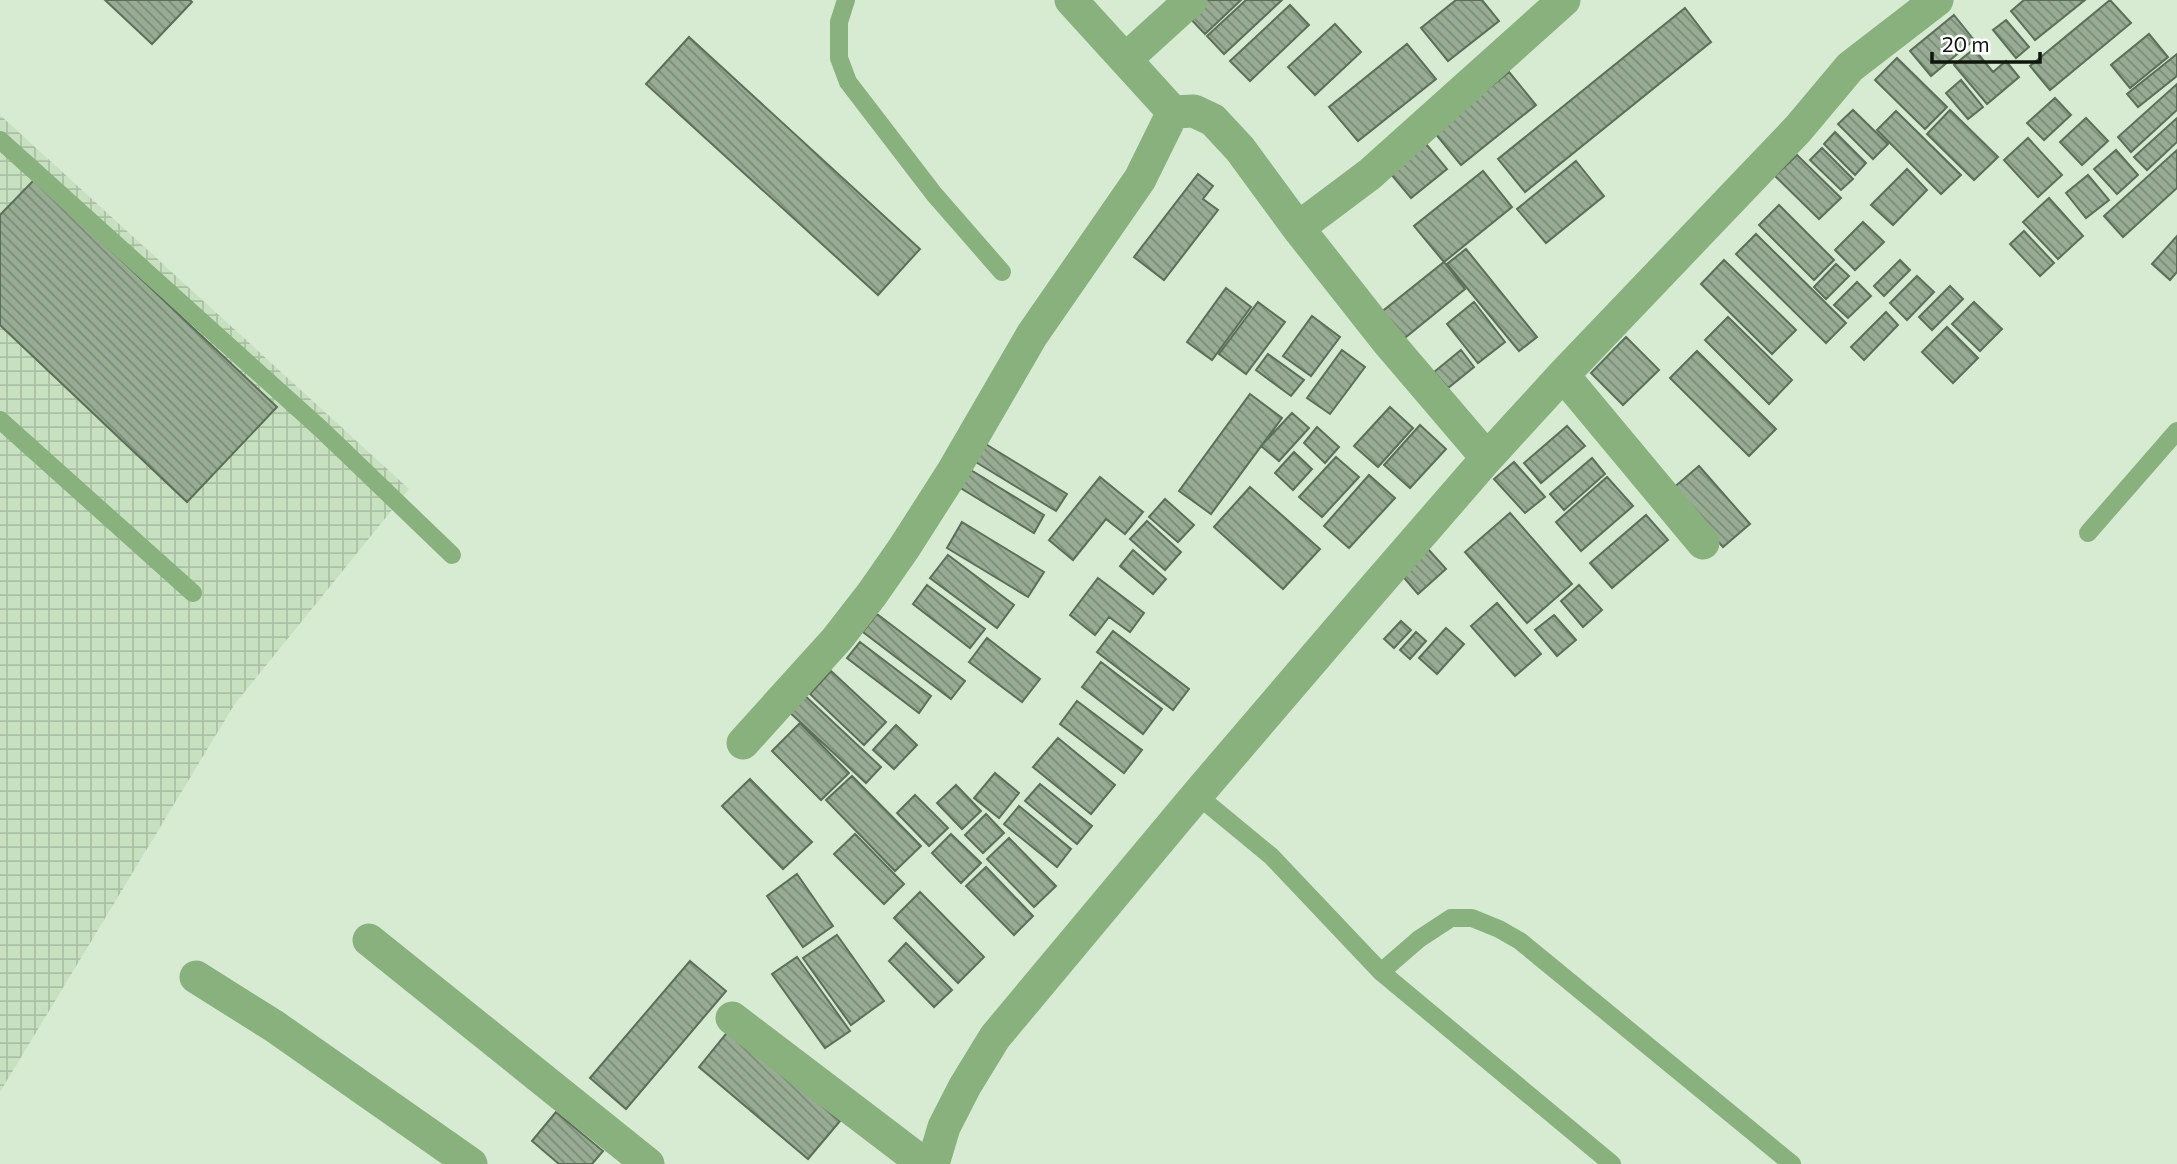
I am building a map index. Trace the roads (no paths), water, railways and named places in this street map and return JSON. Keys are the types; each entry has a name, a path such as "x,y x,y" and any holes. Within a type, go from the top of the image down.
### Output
{"street":[{"path":"1071,0 1173,112"},
{"path":"1126,59 1191,0"},
{"path":"1298,228 1370,174 1564,0"},
{"path":"933,1164 944,1127 995,1037 1197,795 1487,458 1798,129 1850,68 1937,0"},
{"path":"1173,112 1194,111 1213,120 1240,149 1388,342 1487,458"},
{"path":"743,743 837,639 898,558 952,473 1032,335 1140,179 1173,112"},
{"path":"1563,375 1703,543"},
{"path":"369,940 648,1164"},
{"path":"196,976 274,1026 471,1164"},
{"path":"732,1018 924,1164"}],"lane":[{"path":"846,0 839,22 839,58 848,82 934,194 1002,272"},
{"path":"0,141 323,430 452,555"},
{"path":"0,420 193,593"},
{"path":"2088,533 2177,430"},
{"path":"1197,795 1271,856 1381,972 1612,1164"},
{"path":"1381,972 1419,939 1451,918 1472,918 1499,929 1520,941 1792,1164"}]}
